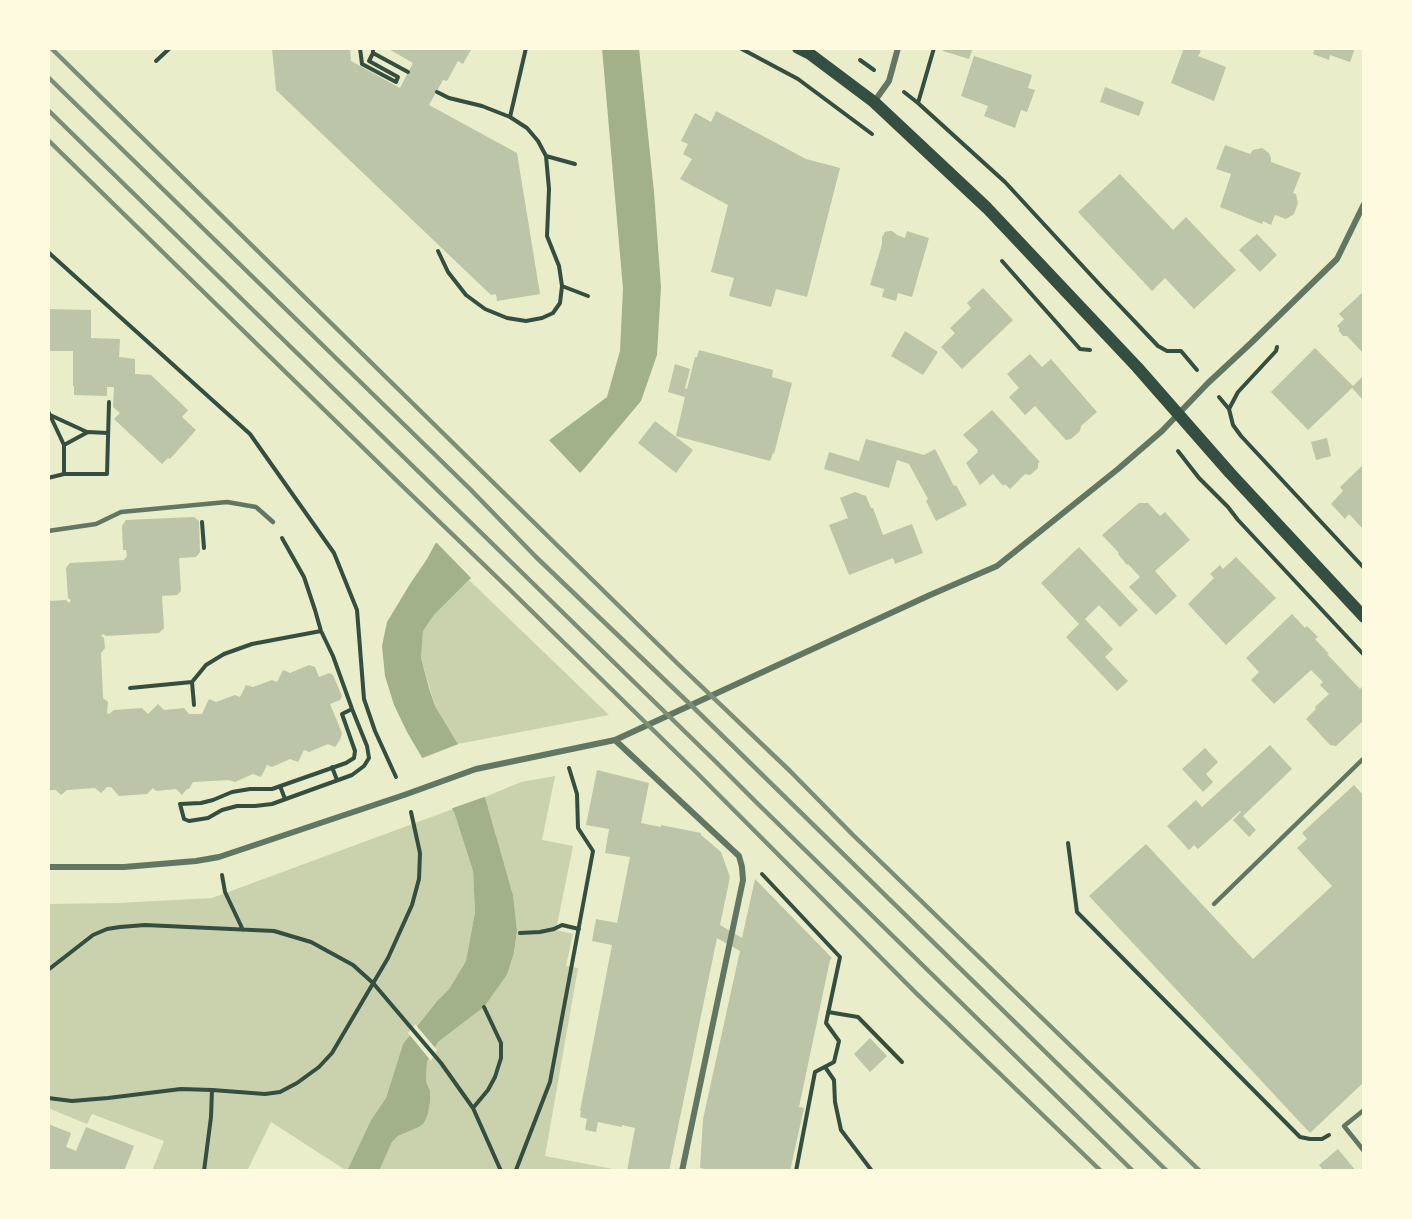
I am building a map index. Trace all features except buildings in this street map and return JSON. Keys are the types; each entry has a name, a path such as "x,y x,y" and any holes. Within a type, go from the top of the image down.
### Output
{"main road":[{"path":"798,48 810,54 874,102 987,208 1137,367 1230,473 1364,617"}],"street":[{"path":"874,102 889,81 898,48"},
{"path":"48,867 124,867 196,861 219,856 243,850 476,769 615,740 997,566 1132,458 1337,259 1364,204"},
{"path":"615,740 739,856 742,867 743,880 682,1171"}],"lane":[{"path":"48,531 96,524 122,512 227,502 256,507 273,522"},
{"path":"1214,904 1364,758"},
{"path":"1364,1110 1344,1126 1364,1151"}],"path":[{"path":"156,62 170,48"},
{"path":"360,48 362,64 396,82 398,77 369,61 373,51 408,72"},
{"path":"510,117 526,48"},
{"path":"740,48 798,79 876,137"},
{"path":"918,103 934,48"},
{"path":"852,54 918,103 1005,182 1158,346 1167,351 1181,351 1186,356"},
{"path":"437,92 449,99 482,106 510,117 527,128 538,141 546,156 549,189 547,236 559,266 562,286 560,303 553,312 542,318 526,321 507,318 485,309 466,295 448,272 438,251"},
{"path":"546,156 575,164"},
{"path":"1002,260 1080,349 1091,351"},
{"path":"562,286 588,296"},
{"path":"1229,409 1238,392 1276,351"},
{"path":"48,478 64,474 107,474 110,402"},
{"path":"1224,402 1240,436 1364,568"},
{"path":"48,413 88,432 108,433"},
{"path":"48,413 64,445 64,474"},
{"path":"64,445 88,432"},
{"path":"1199,477 1364,655"},
{"path":"201,505 204,548"},
{"path":"273,522 303,577 321,631 333,656 367,746 369,758 364,766 352,775 272,804 237,806 222,810 208,818 184,819 180,804 213,801 232,792 250,789 272,789 346,763 354,758 355,751 342,714 352,709"},
{"path":"194,705 192,682 206,665 224,654 252,644 321,631"},
{"path":"130,688 192,682"},
{"path":"510,1171 518,1171 550,1082 593,851 578,828 578,794 567,762"},
{"path":"332,767 337,780"},
{"path":"280,786 285,799"},
{"path":"48,1098 72,1101 181,1089 265,1094 280,1092 297,1083 332,1053 388,958 412,905 419,879 420,853 413,820"},
{"path":"1068,843 1077,912 1300,1137 1322,1139 1344,1126"},
{"path":"742,867 758,870 840,957 826,1023 839,1041 834,1062 815,1072 796,1171"},
{"path":"225,892 243,930"},
{"path":"48,970 93,935 107,929 145,925 274,931 311,942 353,965 398,1011 465,1095 501,1171"},
{"path":"520,933 540,932 562,925 579,929"},
{"path":"473,1108 488,1090 501,1058 501,1043 484,1007"},
{"path":"828,1012 858,1017 902,1062"},
{"path":"825,1067 834,1080 841,1130 872,1171"},
{"path":"204,1171 212,1090"}],"shaded area":[{"path":"602,48 639,48 661,287 657,355 641,401 583,470 434,615 423,631 421,658 435,706 458,744 485,797 513,895 517,930 514,953 507,975 484,1007 438,1042 427,1062 426,1082 430,1090 430,1102 424,1123 398,1136 392,1142 379,1171 347,1171 371,1120 386,1098 403,1044 449,989 466,961 475,912 473,871 454,812 407,732 394,705 385,676 382,646 387,622 435,544 544,444 607,397 620,351 623,289","holes":["560,455 562,461 457,558 457,551"]},
{"path":"469,580 609,715 458,744 435,706 421,658 423,631 434,615"},
{"path":"555,776 542,840 573,846 556,930 573,934 566,966 578,968 545,1156 623,1171 379,1171 392,1142 398,1136 424,1123 430,1102 430,1090 426,1082 427,1062 438,1042 484,1007 507,975 514,953 517,930 513,895 485,797 521,782"},
{"path":"453,809 473,871 475,912 466,961 449,989 403,1044 386,1098 371,1120 347,1171 271,1122 247,1171 152,1171 164,1141 92,1114 87,1124 48,1108 48,904 212,898"}],"pier":[{"path":"547,438 582,475 473,580 434,540","holes":["558,459 559,460 458,555"]},
{"path":"461,743 487,796 450,809 420,759"},
{"path":"415,1024 437,1050 431,1061 408,1033"}],"railway":[{"path":"51,48 678,664 1200,1171"},
{"path":"48,77 470,489 536,557 693,707 1167,1171"},
{"path":"48,110 1133,1171"},
{"path":"48,140 695,771 917,994 1101,1171"}]}
